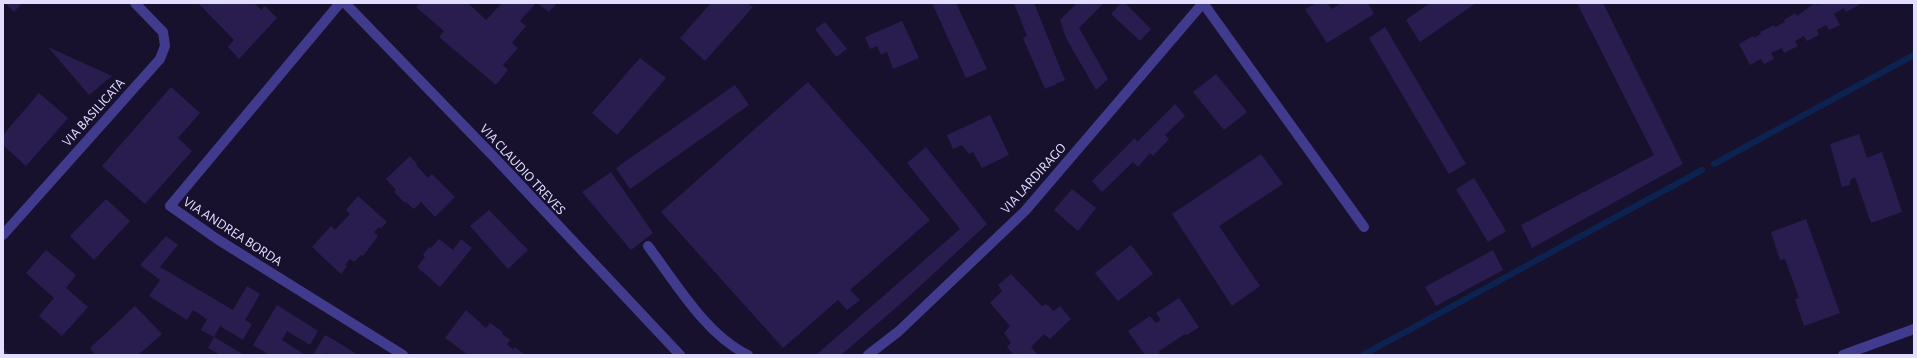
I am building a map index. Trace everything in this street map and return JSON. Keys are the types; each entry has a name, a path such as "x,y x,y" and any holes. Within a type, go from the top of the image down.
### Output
{"street":[{"name":"VIA BASILICATA","path":"3,235 160,58 165,46 162,32 135,3"},
{"name":"VIA ANDREA BORDA","path":"340,3 170,206 217,239 403,355"},
{"name":"VIA CLAUDIO TREVES","path":"345,3 495,158 680,355"},
{"name":"VIA LARDIRAGO","path":"868,355 899,331 1025,211 1203,3 1364,227"},
{"path":"648,246 707,324 736,350 748,355"},
{"path":"1843,355 1914,329"}],"building":[{"path":"5,3 22,3 14,12"},
{"path":"198,3 254,3 261,10 265,6 277,18 239,59 228,47 234,40"},
{"path":"420,3 468,3 486,20 502,3 536,3 520,21 526,26 512,43 518,48 503,65 508,70 496,85 439,37 444,31 416,7"},
{"path":"537,3 557,3 549,12"},
{"path":"711,3 747,3 753,7 705,61 680,38"},
{"path":"932,3 956,3 987,69 966,78"},
{"path":"1014,3 1034,3 1065,80 1045,89 1023,38 1027,36"},
{"path":"1077,3 1104,3 1079,28 1108,79 1096,90 1066,38 1060,20"},
{"path":"1121,3 1125,3 1151,29 1140,41 1111,14"},
{"path":"1317,3 1327,3 1332,9 1341,3 1368,3 1374,14 1327,43 1305,9"},
{"path":"1430,3 1476,3 1420,42 1406,20"},
{"path":"1577,3 1603,3 1683,164 1532,248 1521,225 1654,155"},
{"path":"1815,3 1818,5 1822,3 1858,3 1859,5 1846,12 1844,8 1834,14 1840,25 1829,30 1826,25 1817,30 1819,35 1807,41 1804,36 1795,41 1798,46 1784,53 1782,48 1771,53 1774,59 1764,64 1761,59 1750,65 1739,44 1753,36 1754,38 1761,34 1760,32 1774,25 1775,27 1785,22 1784,20 1795,13 1797,16"},
{"path":"902,21 919,58 893,69 887,52 881,55 877,46 870,49 865,37"},
{"path":"825,22 847,49 836,57 815,29"},
{"path":"1385,27 1466,164 1449,174 1369,38"},
{"path":"48,47 112,76 89,95"},
{"path":"640,58 666,78 617,135 592,113"},
{"path":"1216,74 1247,112 1224,130 1193,92"},
{"path":"808,82 930,220 850,290 860,300 847,310 838,300 783,348 661,212"},
{"path":"735,85 749,105 630,189 616,168"},
{"path":"171,87 200,113 178,138 192,151 145,204 102,166"},
{"path":"39,93 68,118 26,166 3,145 3,135"},
{"path":"1175,104 1185,116 1165,135 1169,139 1153,156 1150,153 1138,167 1133,162 1102,192 1092,181 1135,138 1137,142"},
{"path":"990,115 1009,155 982,168 973,152 969,154 962,145 953,149 947,135"},
{"path":"1859,134 1867,158 1882,152 1902,212 1871,223 1855,177 1850,180 1850,185 1842,187 1830,144"},
{"path":"926,147 987,224 906,299 841,355 816,355 960,229 907,163"},
{"path":"1261,154 1283,184 1219,226 1260,286 1232,306 1172,214"},
{"path":"410,156 428,178 432,174 455,197 435,217 421,202 414,209 406,202 405,203 394,192 396,190 386,179"},
{"path":"611,172 653,233 631,250 582,192"},
{"path":"1474,178 1506,231 1488,242 1456,189"},
{"path":"1072,189 1096,208 1078,231 1054,210"},
{"path":"358,196 387,222 374,232 378,236 363,256 361,255 354,262 350,259 345,265 347,266 341,274 312,247 331,226 335,230 350,214 346,210"},
{"path":"106,199 130,221 94,260 70,236"},
{"path":"489,210 528,250 508,269 470,226"},
{"path":"1806,219 1840,313 1804,326 1795,299 1799,298 1785,259 1780,260 1771,232"},
{"path":"166,236 178,245 160,267 233,310 247,286 260,294 245,320 252,324 243,340 220,326 214,337 201,330 207,319 193,310 187,320 149,296 160,280 140,265"},
{"path":"439,239 453,250 461,239 472,248 440,287 417,267 425,257 423,255 429,247 431,248"},
{"path":"1131,245 1153,274 1118,301 1095,273"},
{"path":"46,250 76,275 66,288 88,307 62,336 39,316 54,298 26,273"},
{"path":"1493,250 1503,270 1436,306 1425,287"},
{"path":"1011,274 1042,306 1046,304 1054,311 1060,306 1071,319 1050,339 1044,334 1031,347 1038,355 1014,355 1007,347 1011,343 1004,333 1010,326 990,303 1002,291 998,285"},
{"path":"1179,298 1199,327 1187,335 1185,334 1159,351 1160,353 1157,355 1145,355 1128,331 1150,316 1156,323 1161,320 1156,313"},
{"path":"277,305 318,331 310,345 287,331 282,340 305,355 269,355 253,345"},
{"path":"135,306 162,334 138,355 95,355 90,348"},
{"path":"466,310 486,328 490,323 503,332 502,334 510,340 507,345 513,349 515,347 525,355 468,355 445,338"},
{"path":"325,335 358,355 330,355 327,353 326,355 313,355"},
{"path":"214,337 244,355 220,355 208,348"},
{"path":"3,349 9,355 3,355"}],"waterway":[{"path":"1714,164 1914,55"},
{"path":"1363,355 1702,170"}]}
